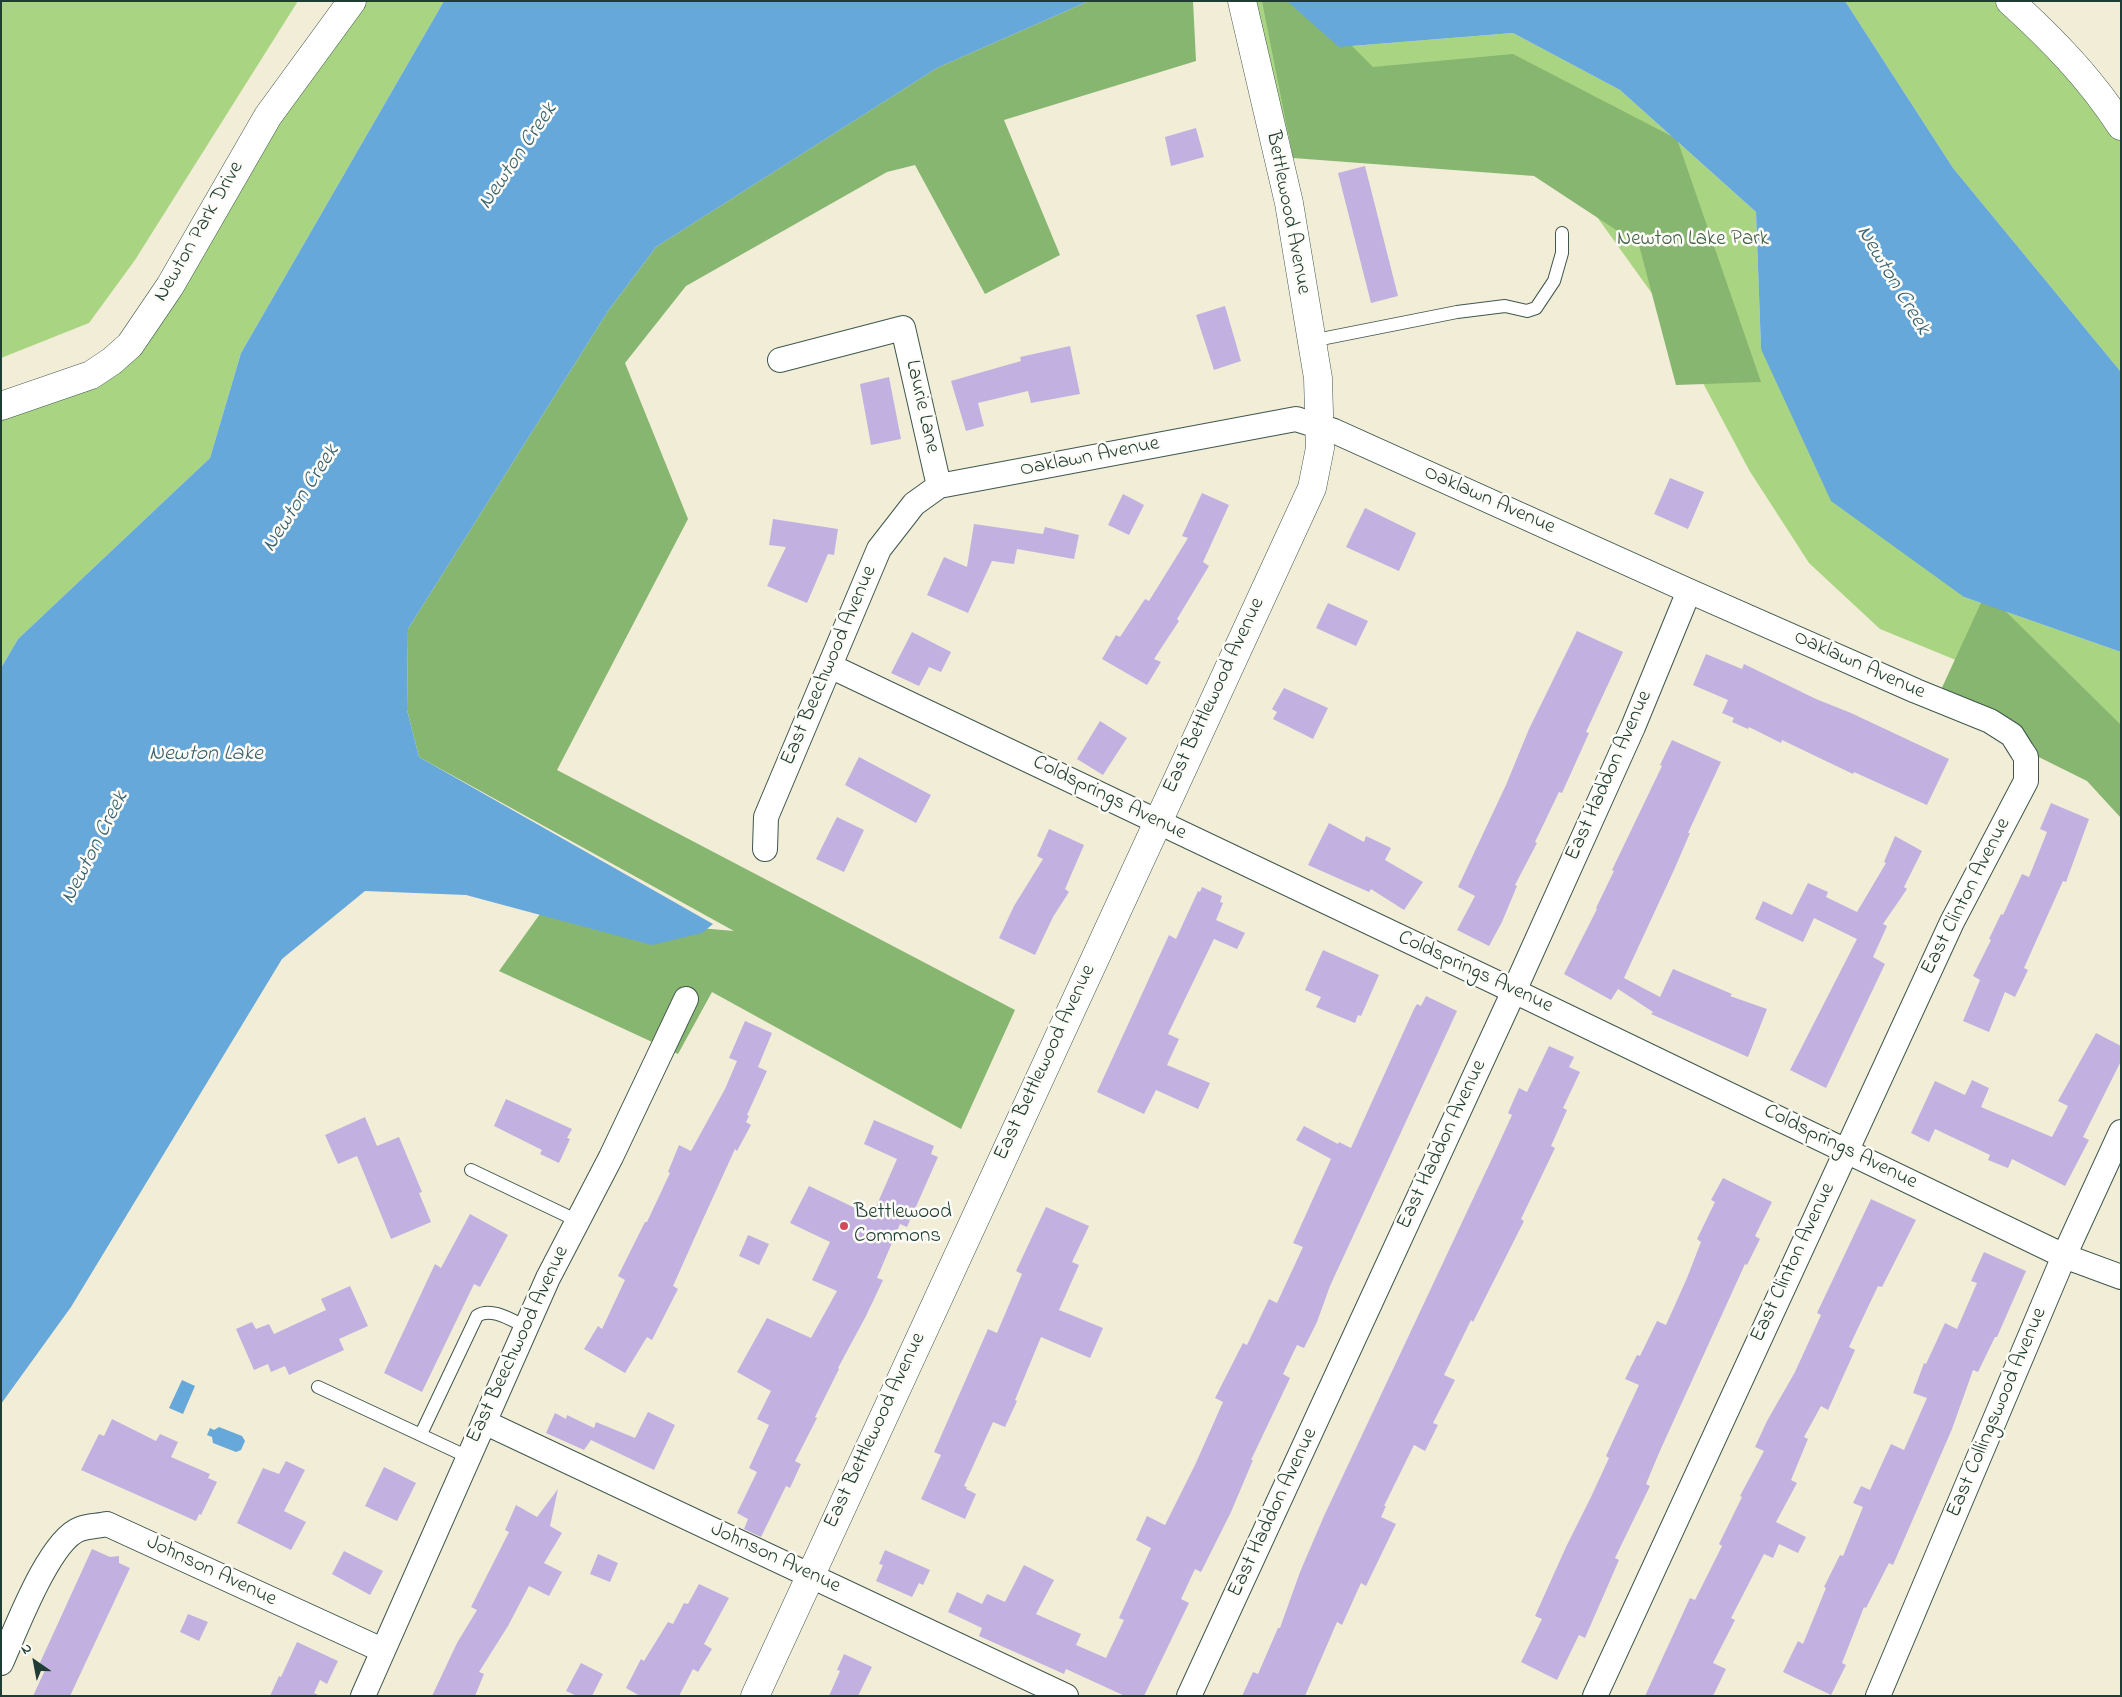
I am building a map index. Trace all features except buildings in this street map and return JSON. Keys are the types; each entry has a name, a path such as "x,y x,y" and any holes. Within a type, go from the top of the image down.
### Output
{"street":[{"name":"Newton Park Drive","path":"1,406 91,375 112,361 130,345 170,286 268,116 352,1"},
{"path":"2010,1 2045,33 2082,72 2121,126"},
{"name":"Bettlewood Avenue","path":"1244,11 1289,203 1318,378 1319,427"},
{"name":"Laurie Lane","path":"780,360 903,328 931,491"},
{"name":"Oaklawn Avenue","path":"931,491 1296,419 1334,431 1689,591 1916,691 1990,721 2012,735 2022,751"},
{"name":"East Bettlewood Avenue","path":"755,1696 1156,822 1312,488 1320,448 1319,427"},
{"name":"East Beechwood Avenue","path":"765,849 766,817 880,549 914,504 931,491"},
{"name":"East Haddon Avenue","path":"1189,1696 1514,991 1633,727 1689,591"},
{"name":"Coldsprings Avenue","path":"830,666 1514,991 2064,1256 2121,1277"},
{"name":"East Clinton Avenue","path":"1595,1696 1952,922 2026,781 2026,757 2022,751"},
{"name":"East Beechwood Avenue","path":"363,1696 548,1278 611,1157 686,1000"},
{"name":"East Collingswood Avenue","path":"1878,1696 2064,1256 2121,1132"},
{"name":"Johnson Avenue","path":"484,1422 1066,1696"},
{"name":"Johnson Avenue","path":"1,1663 48,1562 64,1541 79,1529 107,1524 382,1650"}],"lane":[{"path":"1312,341 1457,312 1505,306 1527,311 1536,308 1554,281 1562,253 1562,232"},
{"path":"470,1170 578,1221"},
{"path":"421,1434 478,1316 483,1312 491,1312 526,1327"},
{"path":"318,1387 468,1457"}],"green space":[{"path":"1,1 298,1 135,260 89,323 1,358"},
{"path":"352,1 444,1 241,353 210,458 18,639 1,668 1,406 112,361"},
{"path":"1089,1 1193,1 1196,61 1004,120 1060,255 985,294 915,165 887,172 686,286 625,363 688,519 557,770 1015,1010 961,1129 712,992 678,1054 499,971 540,914 734,931 419,757 407,710 408,629 608,311 656,247 937,68"},
{"name":"Newton Lake Park","path":"1242,1 1287,1 1339,47 1513,33 1620,90 1756,212 1761,349 1964,597 2121,652 2121,773 2061,703 1880,629 1809,563 1749,470 1666,313 1559,164 1483,117 1273,135"},
{"path":"1262,1 1307,1 1373,67 1513,54 1677,139 1761,382 1676,385 1639,245 1534,176 1293,158"},
{"path":"1845,1 2010,1 2121,126 2121,372 1953,168"},
{"path":"1986,592 2121,725 2121,818 2087,781 1934,705"}],"water":[{"name":"Newton Lake","path":"444,1 1089,1 937,68 656,247 608,311 408,629 407,710 419,757 713,924 702,933 652,945 466,895 365,891 282,959 71,1307 1,1404 1,668 18,639 210,458 241,353"},
{"name":"Newton Creek","path":"1287,1 1845,1 1953,168 2121,372 2121,652 1964,597 1831,501 1761,349 1756,212 1620,90 1513,33 1339,47"},
{"path":"182,1380 195,1386 183,1414 169,1408"},
{"path":"219,1427 242,1436 245,1441 241,1450 236,1452 213,1443 212,1437 207,1435 210,1428 214,1430"}],"place":[{"name":"Bettlewood Commons","path":"844,1226"}]}
